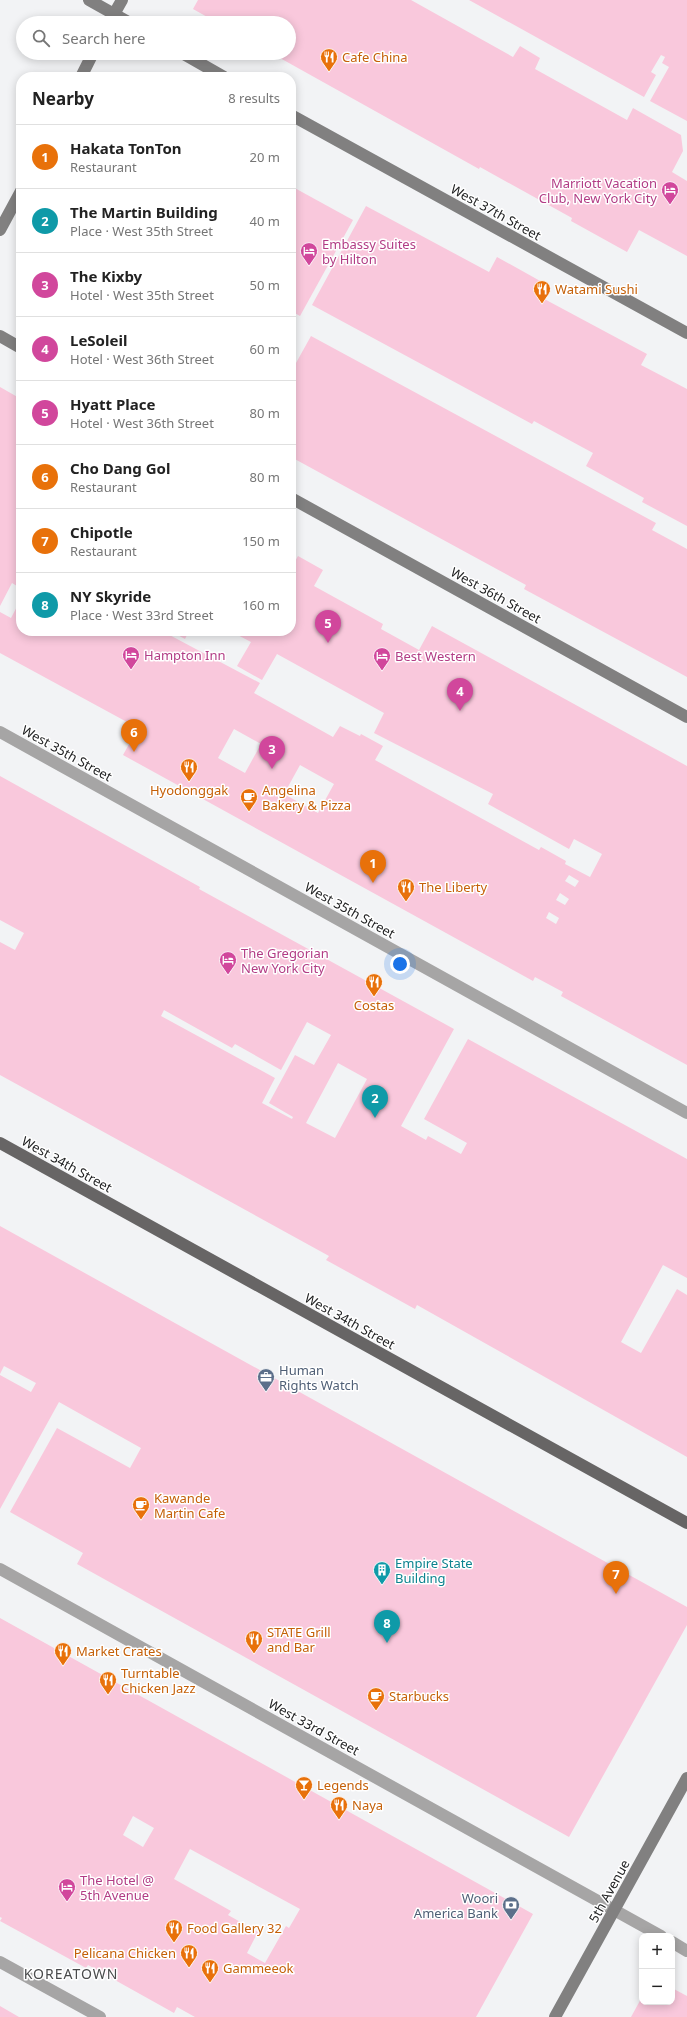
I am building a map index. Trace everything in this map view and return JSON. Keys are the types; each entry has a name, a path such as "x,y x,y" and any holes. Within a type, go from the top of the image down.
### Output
{"main road":[{"path":"89,0 109,16"},
{"path":"113,16 122,0"},
{"path":"84,72 90,60"},
{"path":"194,60 215,72"},
{"name":"West 37th Street","path":"296,118 687,333"},
{"path":"0,230 16,200"},
{"path":"0,336 16,345"},
{"name":"West 36th Street","path":"296,501 687,717"},
{"name":"West 34th Street","path":"0,1143 687,1524"},
{"name":"5th Avenue","path":"555,2017 687,1778"}],"street":[{"name":"West 35th Street","path":"0,732 687,1113"},
{"name":"West 33rd Street","path":"0,1569 656,1933"},
{"path":"675,1944 687,1950"},
{"path":"0,1962 100,2017"}],"building":[{"path":"198,0 411,0 513,57 520,46 540,58 535,69 627,120 633,108 681,135 683,151 672,172 687,181 687,256 639,230 627,252 571,221 572,218 480,167 479,169 284,60 296,60 296,16 206,16 193,9"},
{"path":"469,0 687,0 687,121 650,101 669,67 662,63 665,57 661,55 651,72 656,75 644,97"},
{"name":"Embassy Suites by Hilton","path":"296,189 353,220 300,316 296,314"},
{"path":"366,206 489,272 497,257 542,282 535,294 647,354 641,365 687,389 687,526 642,502 644,498 586,466 593,453 534,421 532,424 312,305"},
{"path":"311,336 656,523 652,530 687,549 687,677 524,589 526,585 296,460 296,363"},
{"path":"0,387 16,396 16,585 12,583 0,606"},
{"path":"298,556 323,570 314,586 383,624 381,629 419,650 432,626 687,766 687,1065 561,996 563,992 535,977 533,981 123,755 138,728 0,653 0,612 11,618 16,608 16,636 171,636 260,683 254,693 333,737 340,726 360,736 361,734 383,746 375,760 539,850 541,847 566,861 565,864 590,877 602,854 574,839 569,849 488,804 493,794 374,733 384,713 277,654 262,680 237,666 251,642 240,636 296,636 296,560","holes":["234,729 261,744 245,773 218,758","300,765 334,784 318,813 284,794","569,875 579,881 575,887 565,881","560,893 569,899 565,905 556,900","549,912 559,918 556,924 546,918"]},
{"path":"179,636 186,636 185,639"},
{"path":"0,776 200,887 199,889 454,1029 401,1126 426,1140 428,1136 461,1154 467,1143 424,1119 468,1039 687,1159 687,1278 663,1265 621,1342 641,1353 677,1289 687,1295 687,1457 417,1305 415,1309 326,1260 329,1256 0,1075 0,942 15,950 24,933 0,920","holes":["164,1010 232,1048 235,1044 281,1070 307,1022 331,1035 314,1065 295,1055 269,1103 293,1117 292,1119 262,1103 275,1078 161,1016","338,1063 367,1079 335,1138 306,1123"]},
{"name":"Empire State Building","path":"0,1226 687,1607 687,1625 569,1837 77,1564 83,1553 10,1512 57,1428 130,1468 141,1448 59,1402 0,1509 0,1375 31,1392 36,1383 4,1366 0,1374"},
{"path":"0,1618 533,1914 476,2017 195,2017 177,2007 174,2013 88,1965 86,1968 0,1921 2,1918 0,1917","holes":["133,1816 154,1828 143,1847 123,1835","190,1849 300,1909 289,1928 286,1926 265,1963 247,1953 258,1932 228,1915 231,1911 174,1879"]},
{"path":"675,1990 687,1996 687,2017 631,2017 639,2002 639,2005 675,2005"},
{"path":"0,2006 19,2017 0,2017"}],"place":[{"name":"Cafe China","path":"329,72"},
{"name":"Marriott Vacation Club, New York City","path":"670,205"},
{"name":"Embassy Suites by Hilton","path":"309,266"},
{"name":"Watami Sushi","path":"542,304"},
{"name":"Hyatt Place","path":"328,643"},
{"name":"Hampton Inn","path":"131,670"},
{"name":"Best Western","path":"382,671"},
{"name":"LeSoleil","path":"460,711"},
{"name":"Cho Dang Gol","path":"134,752"},
{"name":"The Kixby","path":"272,769"},
{"name":"Hyodonggak","path":"189,782"},
{"name":"Angelina Bakery & Pizza","path":"249,812"},
{"name":"Hakata TonTon","path":"373,883"},
{"name":"The Liberty","path":"406,902"},
{"name":"The Gregorian New York City","path":"228,975"},
{"name":"Costas","path":"374,997"},
{"name":"The Martin Building","path":"375,1118"},
{"name":"Human Rights Watch","path":"266,1392"},
{"name":"Kawande Martin Cafe","path":"141,1520"},
{"name":"Empire State Building","path":"382,1585"},
{"name":"Chipotle","path":"616,1594"},
{"name":"NY Skyride","path":"387,1643"},
{"name":"STATE Grill and Bar","path":"254,1654"},
{"name":"Market Crates","path":"63,1666"},
{"name":"Turntable Chicken Jazz","path":"108,1695"},
{"name":"Starbucks","path":"376,1711"},
{"name":"Legends","path":"304,1800"},
{"name":"Naya","path":"339,1820"},
{"name":"The Hotel @ 5th Avenue","path":"67,1902"},
{"name":"Woori America Bank","path":"511,1920"},
{"name":"Food Gallery 32","path":"174,1943"},
{"name":"Pelicana Chicken","path":"189,1968"},
{"name":"Gammeeok","path":"210,1983"}],"district":[{"name":"KOREATOWN","path":"71,1974"}]}
